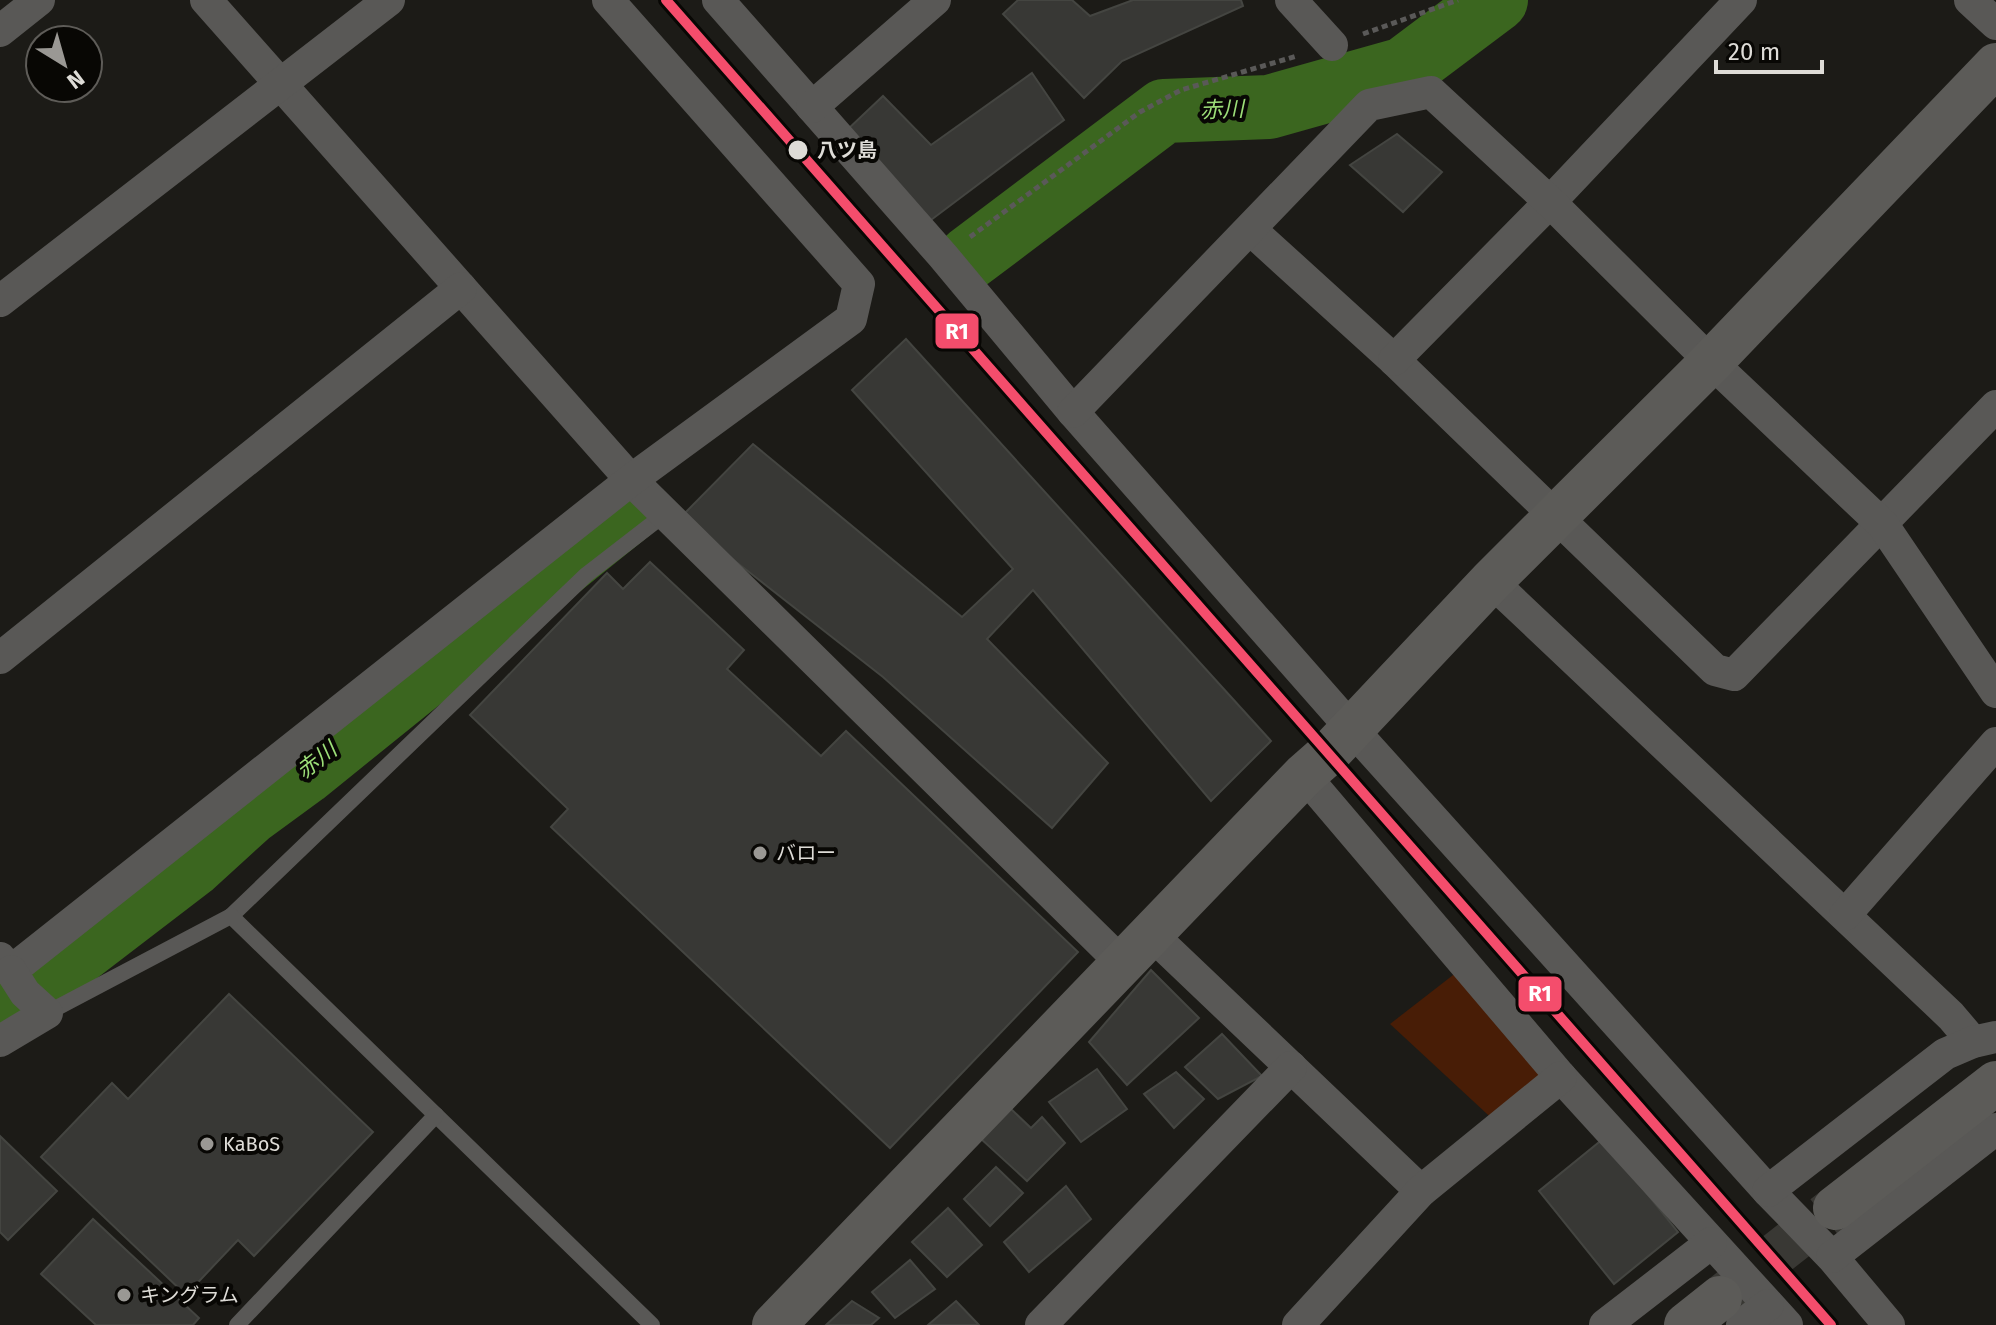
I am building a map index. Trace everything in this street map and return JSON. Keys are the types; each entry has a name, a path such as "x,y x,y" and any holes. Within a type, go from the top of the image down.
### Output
{"street":[{"path":"0,31 39,0"},
{"path":"206,0 631,480 665,514 1137,949 1291,1067 1421,1191"},
{"path":"0,301 389,0"},
{"path":"0,1041 47,1013 25,993 6,964 631,480 851,319 859,284 608,0"},
{"path":"718,0 943,256 1073,412 1352,729 1768,1191 1832,1257 1889,1325"},
{"path":"812,107 935,0"},
{"path":"1291,0 1332,45"},
{"path":"1394,360 1550,202 1741,0"},
{"path":"1970,0 1996,24"},
{"path":"774,1325 1304,775 1352,729 1491,581 1711,362 1996,65"},
{"path":"1073,412 1369,105 1431,92 1550,202 1711,362 1883,525 1996,692"},
{"path":"1251,230 1394,360 1715,670 1734,675 1996,406"},
{"path":"0,658 461,288"},
{"path":"1491,581 1951,1016 1985,1040"},
{"path":"1845,915 1996,743"},
{"path":"1304,775 1561,1077 1778,1315"},
{"path":"1768,1191 1945,1054 1985,1040"},
{"path":"1041,1325 1291,1067"},
{"path":"1298,1325 1421,1191 1561,1077"},
{"path":"1835,1208 1996,1083"},
{"path":"1832,1257 1996,1129"},
{"path":"1605,1325 1711,1243"},
{"path":"1686,1325 1731,1312 1778,1315"}],"lane":[{"path":"47,1013 231,916 586,575 665,514"},
{"path":"231,916 652,1325"},
{"path":"237,1325 436,1115"}],"path":[{"path":"943,256 1153,105 1181,90 1332,45 1458,0"}],"shaded area":[{"path":"1466,965 1561,1077 1500,1126 1390,1024"}],"building":[{"path":"1018,0 1072,0 1090,16 1133,0 1241,0 1243,6 1122,61 1084,98 1003,14"},
{"path":"1032,73 1064,120 931,220 847,130 883,96 931,145"},
{"path":"1397,134 1442,172 1403,212 1350,165"},
{"path":"906,339 1271,741 1211,801 1033,590 987,639 1108,763 1052,828 883,677 680,518 753,444 962,617 1013,569 852,390"},
{"path":"650,562 744,650 727,669 821,756 846,731 1078,952 890,1148 551,827 568,809 470,715 607,573 623,589"},
{"path":"1151,970 1199,1018 1127,1085 1089,1042"},
{"name":"KaBoS","path":"229,994 373,1132 254,1256 238,1240 186,1295 41,1157 112,1083 128,1099"},
{"path":"1222,1034 1262,1076 1218,1099 1185,1067"},
{"path":"1097,1069 1127,1109 1081,1142 1049,1102"},
{"path":"1176,1072 1204,1099 1174,1128 1144,1094"},
{"path":"1011,1109 1031,1128 1042,1117 1065,1143 1027,1181 980,1138"},
{"path":"0,1136 57,1191 8,1240 0,1232"},
{"path":"1603,1139 1678,1232 1614,1284 1539,1191"},
{"path":"996,1167 1023,1193 990,1226 964,1199"},
{"path":"1066,1186 1091,1219 1029,1272 1004,1242"},
{"path":"948,1208 982,1245 947,1277 912,1242"},
{"path":"93,1219 199,1318 193,1325 96,1325 41,1274"},
{"path":"910,1260 935,1289 895,1318 872,1292"},
{"path":"852,1301 879,1318 871,1325 826,1325"},
{"path":"956,1301 979,1325 928,1325"}],"waterway":[{"name":"赤川","path":"969,258 1164,111 1269,107 1404,69 1496,0"},
{"name":"赤川","path":"0,1006 25,993 192,865 248,814 304,773 630,510"}],"tunnel":[{"path":"1720,1298 1835,1208"}],"transit line":[{"name":"R1","path":"666,0 1831,1325"}],"place":[{"name":"八ツ島","path":"798,150"},
{"name":"バロー","path":"760,853"},
{"name":"KaBoS","path":"207,1144"},
{"name":"キングラム","path":"124,1295"}]}
